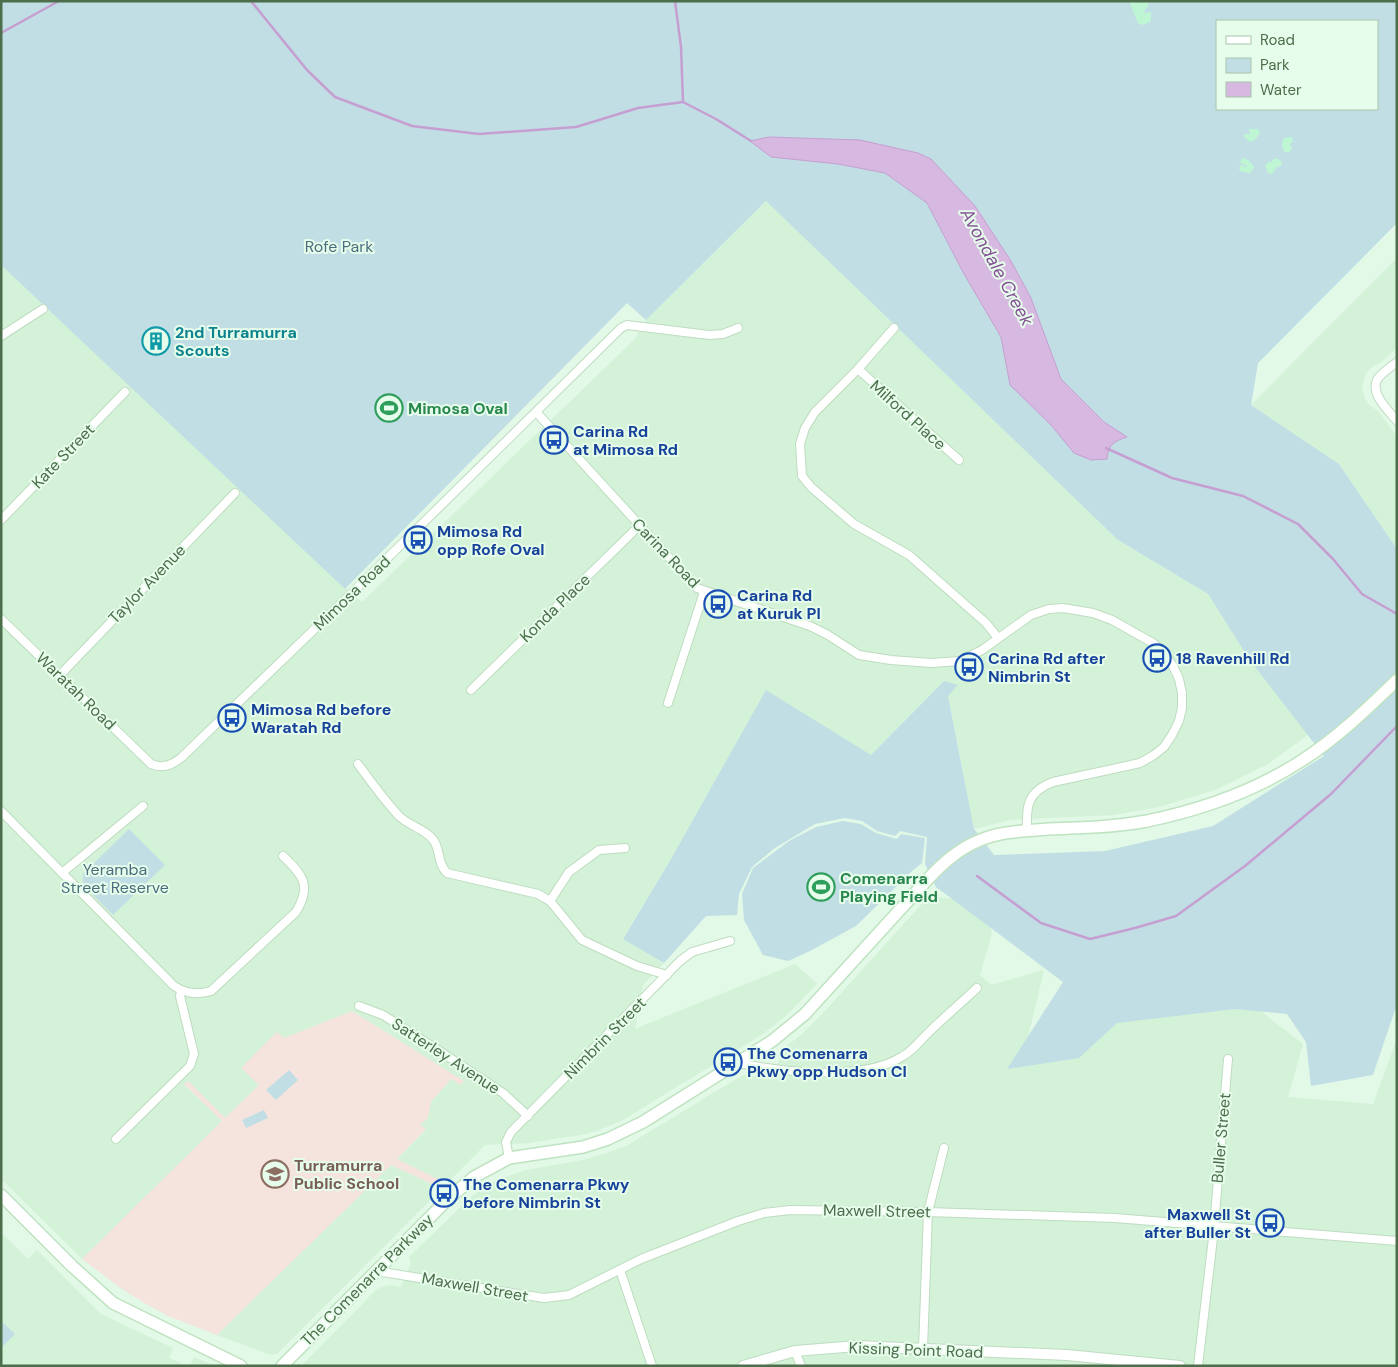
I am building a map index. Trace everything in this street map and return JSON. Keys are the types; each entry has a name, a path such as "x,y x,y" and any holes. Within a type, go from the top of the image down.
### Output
{"main road":[{"name":"The Comenarra Parkway","path":"282,1366 464,1185 485,1170 509,1158 583,1147 608,1139 643,1122 772,1041 804,1014 926,880 951,856 988,837 1027,831 1121,825 1147,821 1196,808 1243,792 1272,778 1320,748 1397,680"},
{"path":"1,1195 72,1266 113,1303 241,1366"}],"street":[{"path":"1,336 43,308"},
{"name":"Mimosa Road","path":"151,764 164,767 182,757 537,413 621,328 632,325 709,335 723,334 738,328"},
{"path":"894,328 858,369 815,412 805,428 800,444 802,476 811,487 854,524 909,555 986,623 998,638"},
{"path":"1397,362 1377,379 1375,387 1376,394 1397,421"},
{"name":"Milford Place","path":"858,369 959,460"},
{"name":"Kate Street","path":"1,520 124,392"},
{"name":"Carina Road","path":"537,413 697,588 704,592 810,626 859,655 891,660 947,663 960,661 973,656 1024,619 1039,611 1063,608 1093,613 1129,628 1153,643 1164,653 1173,666 1179,679 1182,693 1182,708 1179,721 1172,735 1154,755 1140,763 1052,782 1044,786 1028,804 1026,811 1027,831"},
{"name":"Taylor Avenue","path":"60,675 235,493"},
{"name":"Konda Place","path":"471,690 639,526"},
{"path":"668,703 704,592"},
{"name":"Waratah Road","path":"1,619 151,764"},
{"path":"358,764 400,817 423,831 434,841 442,867 448,873 538,894 550,901 582,940 637,966 667,975"},
{"path":"62,874 143,806"},
{"path":"1,811 174,986 181,991 193,994 211,991 296,912 303,900 305,890 303,879 298,870 284,856"},
{"path":"550,901 569,872 599,850 625,848"},
{"name":"Nimbrin Street","path":"509,1158 506,1147 508,1137 680,961 692,952 730,941"},
{"path":"738,1063 764,1068 836,1073 870,1070 888,1064 905,1055 976,988"},
{"path":"116,1139 190,1066 193,1060 194,1054 180,996 181,991"},
{"name":"Satterley Avenue","path":"359,1006 383,1015 438,1050 503,1093 528,1116"},
{"name":"Buller Street","path":"1198,1366 1228,1059"},
{"path":"923,1349 928,1212 944,1148"},
{"name":"Maxwell Street","path":"376,1271 544,1298 569,1295 641,1260 738,1221 764,1213 790,1210 1115,1218 1397,1241"},
{"path":"620,1270 652,1366"},
{"name":"Kissing Point Road","path":"743,1366 795,1350 857,1346 1067,1355 1180,1366"},
{"path":"795,1350 801,1366"}],"shaded area":[{"path":"766,201 1118,540 1208,594 1249,659 1312,732 1268,764 1215,790 1159,807 1114,815 1010,820 974,829 948,695 957,685 944,681 871,755 671,859 623,938 664,963 643,985 635,1029 795,964 817,984 787,1015 763,1034 623,1120 597,1131 581,1135 529,1143 485,1145 277,1354 271,1355 217,1335 391,1165 441,1188 446,1184 397,1159 426,1130 420,1125 428,1118 431,1102 451,1079 463,1081 352,1011 284,1038 242,1067 259,1085 225,1118 188,1081 184,1085 222,1121 82,1259 1,1179 1,265 362,602 635,339 646,320"},
{"path":"1397,258 1397,348 1384,360 1371,368 1366,374 1362,385 1364,396 1369,405 1379,412 1397,437 1397,549 1339,464 1251,405"},
{"path":"929,896 979,902 992,933 980,975 991,985 1044,970 1027,1041 1160,933 1303,1044 1288,1097 1373,1104 1397,1039 1397,1366 303,1366 377,1289 389,1285 401,1287 411,1263 409,1257 472,1196 496,1180 526,1170 583,1160 626,1146 738,1078 745,1075 769,1078 780,1059 777,1055 779,1052 802,1034 824,1012"},
{"name":"Turramurra Public School","path":"352,1011 464,1081 460,1085 451,1079 431,1102 428,1118 420,1125 426,1129 397,1159 446,1183 441,1188 391,1165 217,1335 168,1316 144,1303 82,1259 222,1121 184,1084 188,1081 225,1118 259,1085 241,1068 277,1032 284,1038"},
{"path":"1,1233 28,1259 37,1250 101,1314 173,1348 169,1358 188,1366 1,1366 1,1348 14,1334 1,1321"},
{"path":"194,1357 214,1366 190,1366"}],"green space":[{"name":"Rofe Park","path":"1,1 1397,1 1397,223 1258,363 1251,405 1339,464 1397,549 1397,1004 1373,1075 1311,1086 1306,1042 1287,1014 1235,1009 1117,1023 1079,1058 1007,1069 1063,982 936,887 925,864 927,837 900,831 895,836 877,831 862,821 845,818 815,824 775,848 752,867 739,894 737,915 706,916 664,963 623,939 671,859 766,690 871,755 944,681 958,685 948,696 974,829 994,855 1105,851 1213,826 1324,756 1249,659 1208,594 1118,540 766,201 646,320 627,303 345,589 1,265"},
{"name":"Comenarra Playing Field","path":"843,821 861,824 876,833 897,839 901,834 925,838 922,863 856,926 788,961 763,955 744,920 742,894 753,868 789,841 816,827"},
{"name":"Yeramba Street Reserve","path":"129,829 165,865 113,915 83,885 83,874"},
{"path":"289,1070 298,1080 276,1100 266,1090"},
{"path":"264,1110 268,1118 246,1128 242,1120"},
{"path":"1,1321 15,1334 1,1348"}],"sand":[{"path":"1129,1 1148,1 1148,6 1143,13 1151,12 1151,21 1143,25 1138,23"},
{"path":"1249,129 1258,129 1260,132 1256,139 1250,142 1244,137 1244,134 1250,134"},
{"path":"1292,137 1293,141 1290,144 1292,149 1289,152 1285,152 1282,142 1284,138"},
{"path":"1242,158 1253,164 1254,168 1250,173 1240,171 1241,165 1247,166 1240,163"},
{"path":"1277,158 1282,162 1281,166 1277,167 1272,174 1268,173 1265,165 1270,161 1272,163 1272,160"}],"water":[{"path":"769,137 860,140 918,153 931,159 975,206 1011,261 1031,298 1061,379 1104,422 1127,437 1112,444 1107,459 1091,460 1074,453 1051,425 1010,385 1001,337 964,274 927,203 885,173 838,164 771,157 750,141"}],"waterway":[{"path":"1,33 59,1"},
{"name":"Avondale Creek","path":"251,1 307,70 335,97 412,126 479,134 576,127 638,108 683,102 716,119 751,141"},
{"path":"675,1 681,47 683,102"},
{"name":"Avondale Creek","path":"1106,448 1172,478 1243,496 1298,524 1333,559 1362,594 1397,614"},
{"path":"977,876 1041,923 1090,939 1176,916 1245,866 1331,794 1397,726"}],"place":[{"name":"2nd Turramurra Scouts","path":"156,341"},
{"name":"Mimosa Oval","path":"389,408"},
{"name":"Carina Rd at Mimosa Rd","path":"554,440"},
{"name":"Mimosa Rd opp Rofe Oval","path":"418,540"},
{"name":"Carina Rd at Kuruk Pl","path":"718,604"},
{"name":"18 Ravenhill Rd","path":"1157,658"},
{"name":"Carina Rd after Nimbrin St","path":"969,667"},
{"name":"Mimosa Rd before Waratah Rd","path":"232,718"},
{"name":"Comenarra Playing Field","path":"821,887"},
{"name":"The Comenarra Pkwy opp Hudson Cl","path":"728,1062"},
{"name":"Turramurra Public School","path":"275,1174"},
{"name":"The Comenarra Pkwy before Nimbrin St","path":"444,1193"},
{"name":"Maxwell St after Buller St","path":"1270,1223"}]}
